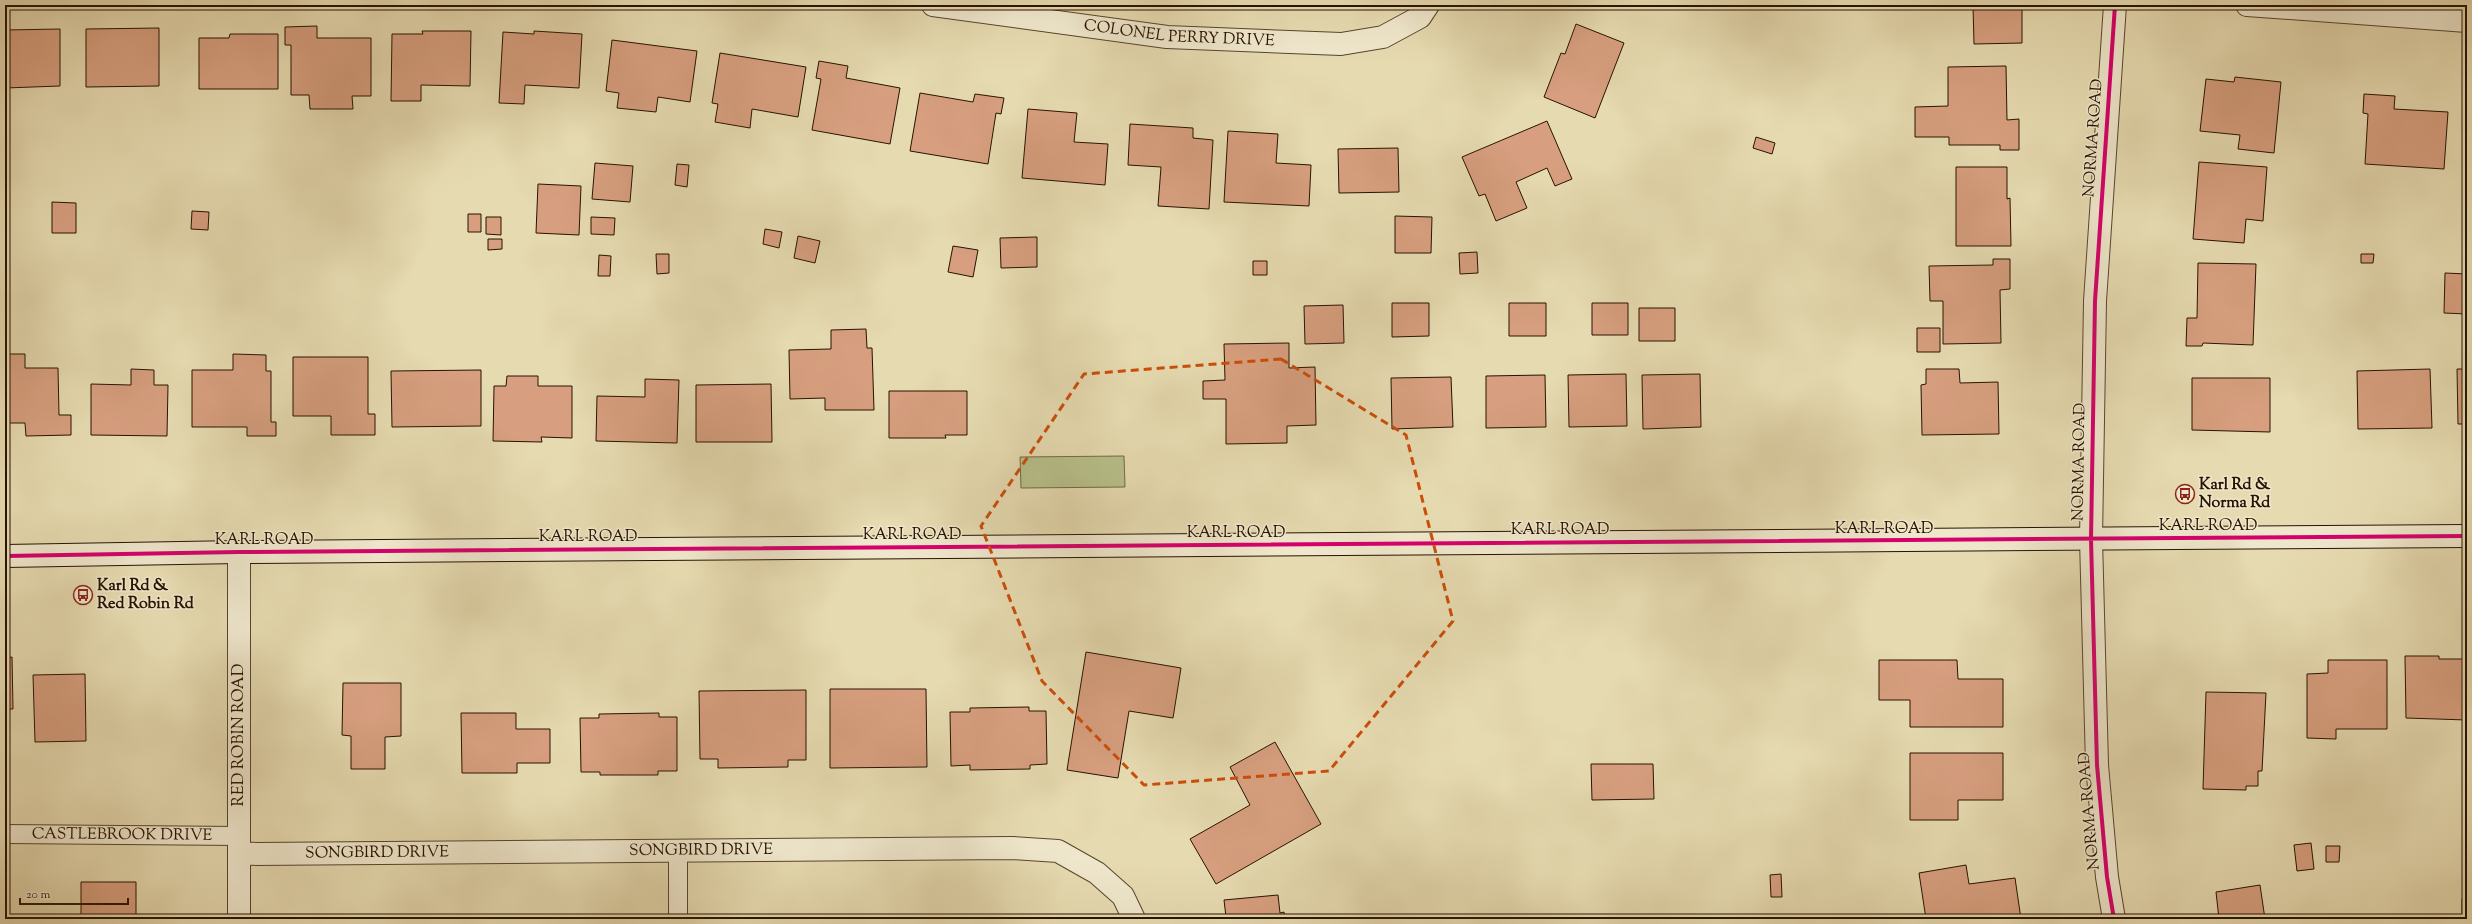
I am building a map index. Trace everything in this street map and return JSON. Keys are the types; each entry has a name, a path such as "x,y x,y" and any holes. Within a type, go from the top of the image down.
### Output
{"street":[{"name":"COLONEL PERRY DRIVE","path":"933,5 1167,37 1341,44 1382,37 1424,11"},
{"name":"NORMA ROAD","path":"2114,919 2107,877 2097,765 2091,539 2095,301 2115,5"},
{"path":"2247,5 2467,21"},
{"name":"KARL ROAD","path":"5,556 239,552 2467,536"},
{"name":"RED ROBIN ROAD","path":"239,552 239,919"},
{"name":"SONGBIRD DRIVE","path":"239,845 678,851 1012,848 1058,851 1097,873 1118,891 1123,896 1134,919"}],"lane":[{"name":"CASTLEBROOK DRIVE","path":"5,834 239,845"},
{"path":"678,851 678,919"}],"highlighted area":[{"path":"1281,359 1406,435 1453,621 1329,771 1144,785 1042,681 981,526 1084,374"}],"green space":[{"path":"1124,456 1125,487 1021,488 1020,457"}],"building":[{"path":"1973,5 2022,5 2022,43 1974,44"},
{"path":"1576,24 1624,43 1595,118 1544,97 1561,53 1565,54"},
{"path":"317,26 317,38 371,38 371,96 352,96 353,109 310,109 309,95 291,95 291,45 285,45 285,27"},
{"path":"159,28 159,86 86,87 86,29"},
{"path":"60,29 60,86 5,88 5,30"},
{"path":"422,31 471,31 470,86 421,85 421,101 391,101 392,34 423,34"},
{"path":"534,31 582,34 579,88 525,85 524,104 499,103 503,32 534,34"},
{"path":"230,34 278,34 278,89 199,89 199,38 229,38"},
{"path":"612,40 697,51 690,102 658,97 656,112 617,108 619,93 606,91"},
{"path":"720,53 806,67 798,117 752,109 750,128 715,122 718,104 712,103"},
{"path":"819,61 848,66 846,78 900,88 890,144 812,130 821,79 816,78"},
{"path":"2006,66 2007,120 2019,119 2019,150 2000,150 2000,145 1949,145 1949,137 1915,137 1915,107 1948,106 1948,67"},
{"path":"2235,77 2281,82 2274,153 2238,149 2240,135 2200,131 2206,79 2234,82"},
{"path":"920,93 973,102 975,94 1004,98 1001,114 996,113 988,164 910,151"},
{"path":"2364,94 2395,96 2394,109 2448,112 2444,169 2365,164 2368,114 2363,113"},
{"path":"1028,109 1077,113 1074,142 1108,144 1105,185 1022,178"},
{"path":"1547,121 1572,179 1555,186 1547,168 1516,182 1527,208 1496,221 1485,194 1479,196 1462,157"},
{"path":"1130,124 1193,128 1193,138 1213,140 1209,209 1158,206 1161,167 1128,165"},
{"path":"1228,131 1278,134 1276,163 1311,165 1309,206 1224,202"},
{"path":"1756,137 1775,143 1772,154 1753,148"},
{"path":"1398,148 1399,192 1339,193 1338,149"},
{"path":"2199,162 2267,167 2263,221 2246,219 2244,243 2193,239"},
{"path":"595,163 633,166 630,202 592,199"},
{"path":"677,164 689,165 687,187 675,185"},
{"path":"1956,167 2007,167 2007,199 2010,198 2011,246 1956,246"},
{"path":"538,184 581,186 579,235 536,233"},
{"path":"52,202 76,203 76,233 52,233"},
{"path":"192,211 209,212 208,230 191,229"},
{"path":"468,214 481,214 481,232 468,232"},
{"path":"1395,216 1432,217 1431,253 1395,253"},
{"path":"486,217 501,217 501,235 486,234"},
{"path":"591,217 615,218 614,235 591,234"},
{"path":"765,229 782,232 779,248 763,244"},
{"path":"798,236 820,241 815,263 794,258"},
{"path":"1037,237 1037,267 1001,268 1000,238"},
{"path":"488,239 502,239 502,249 488,250"},
{"path":"953,246 978,250 973,277 948,272"},
{"path":"1477,252 1478,273 1460,274 1459,253"},
{"path":"656,254 669,254 669,273 657,274"},
{"path":"2361,254 2374,254 2373,263 2361,263"},
{"path":"599,255 611,256 610,276 598,276"},
{"path":"1993,259 2010,259 2010,289 2000,290 2001,343 1943,344 1943,301 1930,301 1929,266 1993,265"},
{"path":"1253,261 1267,261 1267,275 1253,275"},
{"path":"2198,263 2256,264 2253,345 2203,343 2202,346 2186,346 2187,318 2197,318"},
{"path":"2445,273 2467,274 2467,314 2444,313"},
{"path":"1392,303 1429,303 1429,336 1392,337"},
{"path":"1509,303 1546,303 1546,336 1509,336"},
{"path":"1592,303 1628,303 1628,335 1592,335"},
{"path":"1343,305 1344,343 1305,344 1304,306"},
{"path":"1639,308 1675,308 1675,341 1639,341"},
{"path":"1917,328 1940,328 1940,352 1917,352"},
{"path":"866,329 867,348 872,348 874,410 825,410 825,398 790,399 789,350 831,349 831,330"},
{"path":"1289,343 1289,368 1315,367 1316,425 1287,426 1287,443 1226,444 1226,399 1203,399 1203,381 1225,380 1224,344"},
{"path":"5,354 25,354 25,368 58,368 59,415 71,415 71,435 26,436 25,423 5,423"},
{"path":"233,354 266,355 266,371 271,371 271,422 276,422 276,436 247,436 247,427 192,427 192,370 233,370"},
{"path":"293,357 368,357 368,414 375,414 375,435 331,435 331,416 293,416"},
{"path":"131,369 154,370 154,385 168,385 167,436 91,435 91,384 131,385"},
{"path":"1926,369 1959,369 1960,383 1998,382 1999,434 1922,435 1921,385 1926,384"},
{"path":"2430,369 2432,428 2358,429 2357,371"},
{"path":"2457,369 2467,369 2467,424 2458,424"},
{"path":"481,370 481,426 392,427 391,371"},
{"path":"1626,374 1627,426 1569,427 1568,375"},
{"path":"1700,374 1701,427 1643,429 1642,375"},
{"path":"1545,375 1546,427 1486,428 1486,376"},
{"path":"507,376 538,376 538,386 572,386 572,438 541,437 542,442 493,441 494,386 506,386"},
{"path":"1451,377 1453,427 1392,429 1391,378"},
{"path":"2192,378 2270,378 2270,432 2192,430"},
{"path":"645,379 679,380 677,443 596,441 597,396 645,397"},
{"path":"771,384 772,442 696,442 696,385"},
{"path":"889,391 967,391 967,435 945,435 946,438 889,438"},
{"path":"1086,652 1181,668 1173,718 1129,711 1118,778 1067,770"},
{"path":"2405,656 2439,656 2439,659 2467,659 2467,720 2406,718"},
{"path":"12,657 13,709 5,709 5,658"},
{"path":"1879,660 1957,660 1958,679 2003,679 2003,727 1910,727 1910,700 1879,700"},
{"path":"2328,660 2387,660 2387,729 2336,729 2336,739 2307,738 2307,674 2328,673"},
{"path":"85,674 86,741 35,742 33,675"},
{"path":"343,683 401,683 401,736 385,737 385,769 351,769 351,736 342,735"},
{"path":"830,689 926,689 927,767 830,768"},
{"path":"806,690 806,760 788,760 788,767 718,768 718,759 700,759 699,691"},
{"path":"2206,692 2266,693 2262,771 2258,771 2258,786 2246,786 2246,790 2203,789"},
{"path":"1029,707 1029,711 1046,711 1047,764 1030,765 1030,769 970,770 970,765 951,766 950,712 970,712 970,708"},
{"path":"461,713 516,713 516,729 550,729 550,763 517,763 517,773 462,773"},
{"path":"659,713 659,717 677,717 677,771 658,771 658,775 600,775 600,772 581,772 580,718 599,718 599,714"},
{"path":"1275,742 1321,824 1216,884 1190,839 1250,805 1230,767"},
{"path":"1910,753 2003,753 2003,800 1958,800 1958,820 1910,820"},
{"path":"1591,764 1653,764 1654,799 1592,800"},
{"path":"2311,843 2314,869 2297,871 2294,845"},
{"path":"2326,846 2340,846 2339,862 2326,862"},
{"path":"1966,865 1969,884 2015,878 2021,919 1926,919 1919,873"},
{"path":"1781,874 1782,897 1771,897 1770,875"},
{"path":"81,882 136,882 136,919 81,919"},
{"path":"2260,885 2265,919 2219,919 2216,892"},
{"path":"1278,895 1280,913 1284,912 1285,919 1222,919 1226,917 1224,900"},
{"path":"2462,899 2467,899 2467,919 2462,919"}],"cycle path":[{"path":"2114,919 2107,877 2097,765 2091,539 2095,301 2115,5"},
{"path":"5,556 239,552 2467,536"}],"place":[{"name":"Karl Rd & Norma Rd","path":"2185,494"},
{"name":"Karl Rd & Red Robin Rd","path":"83,595"}]}
